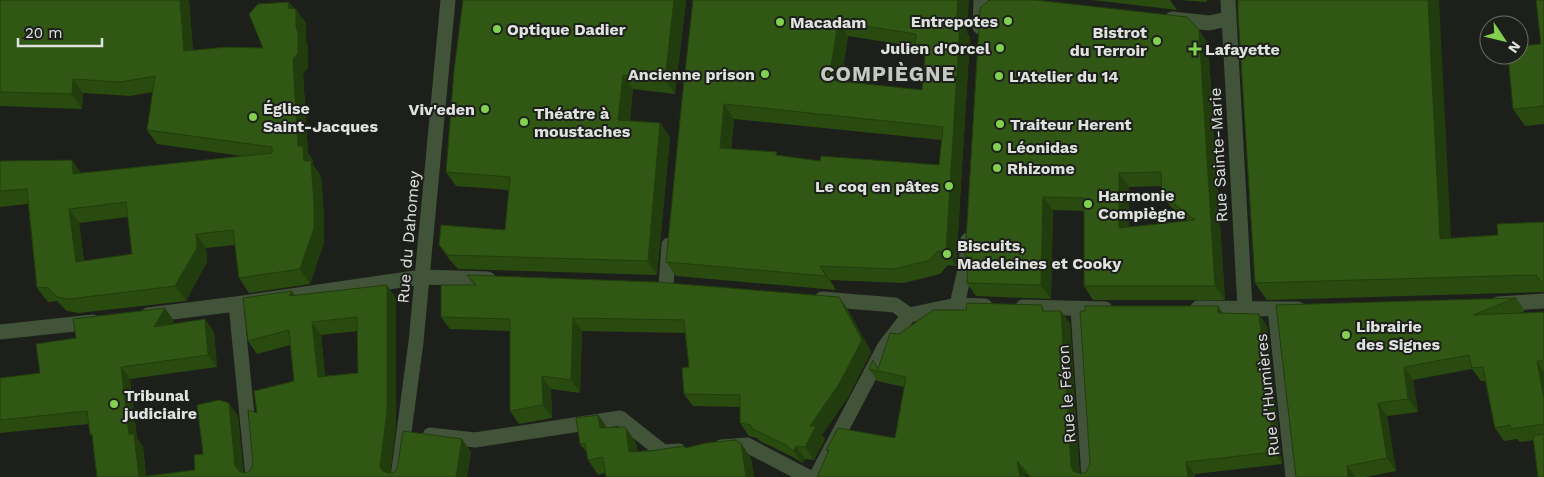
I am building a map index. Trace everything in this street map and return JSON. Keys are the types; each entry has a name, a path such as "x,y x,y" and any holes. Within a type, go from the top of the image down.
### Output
{"street":[{"name":"Rue du Dahomey","path":"398,477 416,342 448,0"},
{"path":"979,39 982,0"},
{"name":"Rue Sainte-Marie","path":"1228,0 1245,308"},
{"path":"1159,18 1209,23 1228,18"},
{"path":"957,305 966,265 969,226"},
{"path":"671,227 660,284 685,286"},
{"path":"135,317 422,277 500,279"},
{"path":"809,298 895,305 909,314"},
{"path":"1487,304 1544,301"},
{"path":"236,304 253,477"},
{"path":"816,477 885,346 909,314 957,305 1117,309"},
{"path":"1185,308 1314,308"},
{"name":"Rue le Féron","path":"1078,309 1089,477"},
{"name":"Rue d'Humières","path":"1275,309 1293,477"},
{"path":"0,332 106,320"},
{"path":"404,432 475,440 620,418 664,452 691,450"},
{"path":"710,448 747,445 808,477"}],"building":[{"path":"0,0 180,0 184,51 227,47 263,48 249,14 258,4 289,2 288,8 296,9 298,33 298,53 293,59 298,146 303,146 304,161 311,161 314,204 314,228 300,269 239,278 233,230 196,234 197,248 175,286 69,299 57,297 47,287 37,288 27,189 0,191 0,161 72,160 73,174 272,153 272,147 147,130 155,76 120,82 73,79 72,94 0,92","holes":["126,202 132,254 76,262 69,209"]},
{"path":"463,0 674,0 665,80 623,75 618,120 660,123 648,261 448,255 439,245 441,225 505,230 510,177 446,172 454,71"},
{"path":"693,0 958,0 956,26 960,23 946,252 938,251 930,260 894,269 820,266 826,276 666,262","holes":["838,22 916,34 915,44 926,45 922,90 829,80","724,104 943,127 939,165 821,156 820,161 776,155 777,152 720,148"]},
{"path":"990,0 1036,0 1187,17 1199,30 1215,286 1084,286 1084,198 1043,197 1041,285 967,283 968,257 965,257 980,8","holes":["1161,172 1162,194 1195,220 1119,228 1119,173"]},
{"path":"1238,0 1428,0 1440,239 1498,235 1497,224 1544,222 1544,281 1541,282 1537,276 1532,275 1255,283"},
{"path":"1536,0 1544,0 1544,106 1513,109 1509,65 1529,65 1529,45 1541,44"},
{"path":"467,275 656,282 839,297 862,340 839,384 810,426 816,426 805,447 796,446 793,451 786,445 751,428 751,425 740,423 740,395 684,394 682,368 689,367 684,320 573,318 571,380 542,376 543,405 510,411 510,319 441,317 441,285 476,285"},
{"path":"387,285 387,411 380,467 387,473 393,473 397,469 403,431 462,439 456,477 139,477 195,470 194,455 203,454 197,405 219,400 229,403 235,466 240,472 250,471 253,464 248,410 257,413 254,391 294,381 289,330 248,341 243,298 292,291 289,296","holes":["357,317 358,373 318,377 312,322"]},
{"path":"1516,298 1473,315 1544,312 1544,361 1537,361 1544,399 1544,424 1511,429 1510,425 1495,428 1483,367 1472,368 1469,355 1404,367 1408,399 1378,403 1387,458 1347,466 1348,477 1296,477 1276,305"},
{"path":"967,303 1042,305 1042,311 1061,311 1071,466 1073,471 1081,474 1086,472 1090,464 1080,311 1085,311 1085,306 1218,306 1218,313 1259,314 1274,452 1186,462 1188,477 1031,477 1017,461 1020,477 817,477 829,450 826,450 838,428 895,438 906,377 869,369 873,360 878,369 890,333 899,334 933,310 966,310"},
{"path":"165,308 154,327 205,319 208,355 121,367 129,434 134,434 139,477 97,477 87,411 0,420 0,378 40,373 36,344 76,338 73,319"},
{"path":"598,415 600,428 626,428 629,452 684,446 685,448 706,443 735,440 741,443 746,477 606,477 603,457 588,460 585,443 580,444 576,418"},
{"path":"1544,434 1544,477 1538,477 1533,436"}],"place":[{"name":"Entrepotes","path":"1008,21"},
{"name":"Macadam","path":"780,22"},
{"name":"Optique Dadier","path":"497,29"},
{"name":"Bistrot du Terroir","path":"1157,41"},
{"name":"Julien d'Orcel","path":"1000,48"},
{"name":"Lafayette","path":"1195,49"},
{"name":"Ancienne prison","path":"765,74"},
{"name":"L'Atelier du 14","path":"999,76"},
{"name":"Viv'eden","path":"485,109"},
{"name":"Église Saint-Jacques","path":"253,117"},
{"name":"Théatre à moustaches","path":"524,122"},
{"name":"Traiteur Herent","path":"1000,124"},
{"name":"Léonidas","path":"997,147"},
{"name":"Rhizome","path":"997,168"},
{"name":"Le coq en pâtes","path":"949,186"},
{"name":"Harmonie Compiègne","path":"1088,204"},
{"name":"Biscuits, Madeleines et Cooky","path":"947,254"},
{"name":"Librairie des Signes","path":"1346,335"},
{"name":"Tribunal judiciaire","path":"114,404"}],"district":[{"name":"COMPIÈGNE","path":"888,74"}]}
